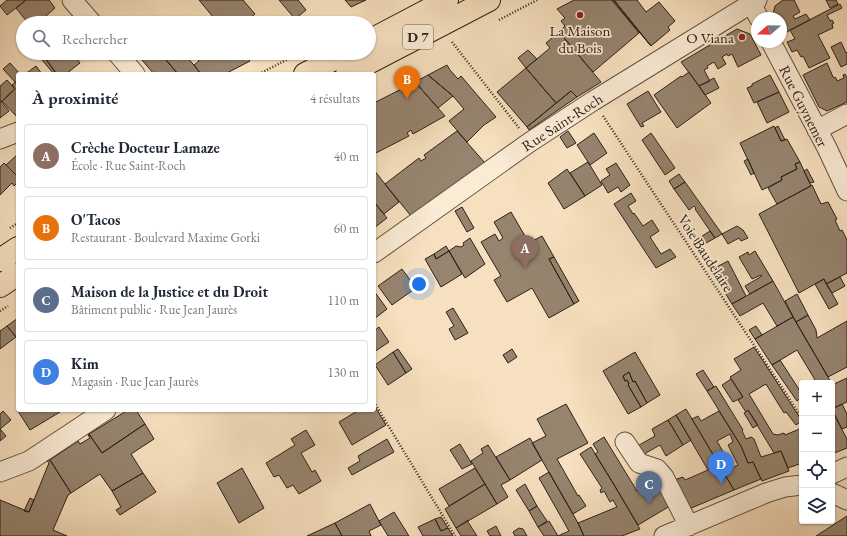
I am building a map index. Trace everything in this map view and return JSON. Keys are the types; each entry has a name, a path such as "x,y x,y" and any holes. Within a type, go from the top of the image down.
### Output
{"main road":[{"name":"D 7","path":"376,38 435,9 489,0"},
{"name":"D 7","path":"376,53 435,9"},
{"path":"299,65 319,60"},
{"name":"D 7","path":"350,72 366,60"},
{"path":"0,260 16,249"},
{"path":"0,286 16,275"}],"street":[{"path":"72,0 86,16"},
{"name":"Rue Saint-Roch","path":"376,252 530,142 593,101 754,5"},
{"name":"Rue Guynemer","path":"774,48 847,191"},
{"path":"123,60 133,72"},
{"path":"816,130 847,114"},
{"path":"0,139 16,133"},
{"path":"0,472 29,461 103,412"},
{"path":"625,442 639,463 657,469 664,477 689,526"},
{"path":"835,473 847,467"},
{"path":"664,536 766,492 799,485"},
{"path":"835,494 847,500"}],"path":[{"path":"435,9 530,142"},
{"path":"268,72 299,65"},
{"name":"Voie Baudelaire","path":"593,101 801,416"},
{"path":"376,405 455,536"}],"building":[{"path":"7,0 26,0 7,15 0,6"},
{"path":"26,0 49,0 55,8 46,16 22,16 16,8"},
{"path":"199,0 243,0 255,14 253,16 212,16"},
{"path":"279,0 298,0 306,10 299,16 292,16"},
{"path":"345,0 366,0 351,7"},
{"path":"574,0 612,0 639,33 593,72 559,32 565,26 561,21 565,18 557,9"},
{"path":"612,0 614,0 651,46"},
{"path":"614,0 637,0 646,12 659,2 675,21 668,27 670,30 651,46"},
{"path":"783,0 794,0 800,12 793,16 795,19 806,14 810,20 787,32 787,12 774,12 775,6"},
{"path":"826,0 836,0 838,4 830,8"},
{"path":"840,4 842,8 827,15 830,21 832,20 834,23 832,24 833,28 818,35 830,58 809,68 803,56 801,57 797,50 792,52 787,42 795,39 790,30"},
{"path":"737,29 750,34 751,48 757,48 761,55 738,67 732,54 728,56 727,54 722,57 726,64 718,69 714,62 707,66 708,68 704,70 710,81 699,86 681,62"},
{"path":"559,32 601,82 577,97 571,91 556,103 526,68 550,48 546,43"},
{"path":"841,42 846,53 847,52 847,64 841,67 831,47"},
{"path":"528,50 537,59 526,68 518,58"},
{"path":"42,60 46,60 55,72 52,72"},
{"path":"46,60 78,60 80,63 69,72 56,72"},
{"path":"142,60 166,60 176,72 152,72"},
{"path":"166,60 190,60 199,72 176,72"},
{"path":"198,60 250,61 229,72 199,72 194,65 199,61"},
{"path":"10,63 18,72 16,72 16,83 3,69"},
{"path":"827,63 833,77 836,78 837,81 844,78 843,75 845,74 847,78 847,102 827,111 819,107 803,75"},
{"path":"447,65 458,79 461,76 496,117 484,125 467,142 449,121 464,109 453,96 428,75"},
{"path":"36,66 40,72 28,72"},
{"path":"526,68 556,103 527,127 497,92"},
{"path":"689,72 711,103 677,128 654,95"},
{"path":"428,75 453,96 438,108 415,82"},
{"path":"770,75 779,92 754,103 747,88"},
{"path":"714,78 719,88 705,95 699,86"},
{"path":"7,80 15,89 1,102 0,86"},
{"path":"16,82 16,116 2,101 15,89 12,85"},
{"path":"415,82 445,116 413,134 411,130 407,133 409,136 376,153 376,102"},
{"path":"571,91 577,97 529,130 527,127"},
{"path":"648,91 661,112 642,123 644,126 641,127 627,104"},
{"path":"779,92 789,112 767,123 757,102"},
{"path":"0,100 9,111 0,118"},
{"path":"774,126 781,141 787,139 800,162 795,164 797,169 781,177 782,180 762,190 740,143"},
{"path":"778,126 785,140 781,141 775,128"},
{"path":"457,131 485,163 411,216 385,184 419,158 421,161 426,158 424,155"},
{"path":"568,131 576,143 567,148 560,137"},
{"path":"594,133 607,153 590,165 577,145"},
{"path":"651,133 675,168 665,175 642,140"},
{"path":"16,156 16,175 6,165"},
{"path":"748,159 754,173 751,175 744,161"},
{"path":"588,162 602,185 585,196 570,173"},
{"path":"800,162 811,186 777,204 768,188 782,180 781,177 797,169 795,164"},
{"path":"4,163 16,175 16,184 14,186 12,183 0,195 0,167"},
{"path":"616,163 630,185 621,192 618,187 608,193 601,181 610,175 606,169"},
{"path":"567,169 585,196 564,209 548,183"},
{"path":"807,169 814,182 810,183 804,171"},
{"path":"376,173 399,202 384,214 376,204"},
{"path":"679,174 685,182 674,189 669,181"},
{"path":"685,182 722,234 715,238 695,209 696,208 694,206 689,210 674,189"},
{"path":"812,185 821,204 828,202 837,219 835,220 840,231 842,230 847,240 847,273 826,284 824,279 799,293 759,214"},
{"path":"631,193 636,201 628,206 643,226 652,220 659,231 650,237 661,254 670,249 676,257 656,268 614,204"},
{"path":"376,204 387,218 376,226"},
{"path":"462,207 474,228 467,232 455,211"},
{"path":"511,212 529,243 542,236 554,257 549,259 574,304 549,318 532,288 507,302 494,280 501,276 481,242 495,234 499,241 503,238 494,222"},
{"path":"737,226 743,230 748,238 741,241 739,238 728,244 722,234"},
{"path":"710,231 715,238 697,248 693,242"},
{"path":"470,238 485,264 465,278 449,251 456,246 461,247 464,245 463,243"},
{"path":"446,246 449,251 436,259 434,254"},
{"path":"449,251 462,274 441,287 425,259 434,254 436,259"},
{"path":"755,251 773,281 750,294 745,286 762,276 761,275 752,279 739,257 748,252 749,255"},
{"path":"554,257 579,301 574,304 549,259"},
{"path":"728,261 746,296 732,304 711,270"},
{"path":"402,269 416,288 392,305 378,286"},
{"path":"840,277 845,286 832,293 826,284"},
{"path":"824,279 838,304 829,309 815,284"},
{"path":"773,281 793,317 777,326 763,303 740,316 732,304"},
{"path":"376,294 387,309 376,317"},
{"path":"797,294 808,315 796,322 785,301"},
{"path":"453,308 468,333 455,340 449,329 454,326 446,312"},
{"path":"808,315 816,330 817,338 847,321 847,367 828,377 796,322"},
{"path":"793,317 830,380 815,380 797,350 772,365 755,339"},
{"path":"16,319 16,337 7,326"},
{"path":"7,326 16,337 0,349 0,331"},
{"path":"756,326 762,335 755,339 749,330"},
{"path":"379,327 389,342 376,351 376,329"},
{"path":"754,347 799,416 799,423 796,425 786,412 784,413 766,384 749,394 773,434 778,435 784,433 785,435 799,429 799,464 788,468 781,451 774,453 748,410 746,412 738,400 743,397 730,377 741,370 734,359"},
{"path":"398,349 412,369 406,373 393,352"},
{"path":"512,349 517,357 508,363 503,355"},
{"path":"393,352 406,373 388,385 376,364"},
{"path":"635,352 660,395 647,403 635,381 633,382 629,372 623,376 625,381 627,380 628,385 641,407 628,414 603,371"},
{"path":"780,360 799,389 799,399 797,401 772,365"},
{"path":"703,370 714,387 707,391 696,374"},
{"path":"629,372 633,382 635,381 647,403 641,407 628,385 627,380 625,381 623,376"},
{"path":"847,378 847,402 835,408 835,390 835,384"},
{"path":"731,379 743,397 733,402 722,385"},
{"path":"716,386 743,430 742,431 746,439 751,437 754,439 761,457 781,451 789,471 762,481 753,462 748,463 741,446 707,391"},
{"path":"566,404 588,443 557,459 578,496 579,495 586,506 573,514 532,443 546,436 537,419"},
{"path":"842,404 847,414 847,427 842,429 835,415 835,408"},
{"path":"376,408 386,425 352,445 339,422 356,412 376,412"},
{"path":"686,409 734,490 689,509 676,485 677,479 683,477 685,480 708,470 676,415"},
{"path":"748,410 758,425 753,428 744,413"},
{"path":"3,411 11,420 0,429 0,414"},
{"path":"719,411 741,446 748,463 753,462 761,479 734,490 692,419 698,416 701,421","holes":["730,434 733,442 728,445 738,465 732,468 717,441"]},
{"path":"19,412 60,412 30,430"},
{"path":"125,412 137,412 145,424 102,453 89,434"},
{"path":"676,415 691,440 683,445 668,420"},
{"path":"835,417 847,439 847,448 835,453"},
{"path":"668,420 683,445 666,456 660,445 639,457 634,448 655,436 652,429"},
{"path":"145,424 154,439 131,454 143,473 112,491 100,474 71,493 50,460 78,441 80,444 90,438 88,435 89,434 102,453"},
{"path":"0,429 6,436 0,441"},
{"path":"306,430 315,445 301,453 312,472 315,470 321,481 299,494 293,485 287,488 279,475 274,477 266,463 295,445 291,439"},
{"path":"604,437 637,491 656,481 670,506 638,525 595,454 598,452 593,444"},
{"path":"530,438 542,460 510,480 496,457"},
{"path":"387,439 394,452 352,475 348,468 360,461 358,456"},
{"path":"460,444 472,464 462,469 450,450"},
{"path":"488,445 510,480 501,485 508,497 497,504 471,461 483,453 481,449"},
{"path":"591,447 640,529 622,536 584,536 578,523 617,507 613,500 610,502 604,491 601,493 600,490 602,488 580,454"},
{"path":"50,460 71,493 68,495 53,530 67,536 0,536 0,500 29,512 49,463 47,461"},
{"path":"242,468 264,508 239,523 217,483"},
{"path":"475,468 485,484 449,506 439,489"},
{"path":"549,472 584,536 558,536 569,531 539,478"},
{"path":"143,473 156,492 120,515 116,510 121,507 112,491"},
{"path":"485,484 497,504 456,528 445,509"},
{"path":"525,484 537,506 529,511 516,490"},
{"path":"30,498 34,500 29,512 24,511"},
{"path":"370,504 381,525 369,531 371,536 342,536 335,523"},
{"path":"537,506 547,521 538,527 529,511"},
{"path":"394,512 409,536 388,536 379,521"},
{"path":"847,516 847,536 816,536 835,524"},
{"path":"441,517 448,528 441,531 435,519"},
{"path":"435,519 441,531 448,528 453,536 423,536 418,527"},
{"path":"468,520 477,536 461,536 456,528"},
{"path":"549,521 558,536 544,536 538,527"},
{"path":"335,523 342,536 307,536"},
{"path":"496,526 501,536 490,536 487,531"},
{"path":"519,528 523,529 527,536 515,536 513,532"}],"place":[{"name":"La Maison du Bois","path":"580,15"},
{"name":"O Viana","path":"742,37"},
{"name":"O'Tacos","path":"407,99"},
{"name":"Crèche Docteur Lamaze","path":"525,268"},
{"name":"Kim","path":"721,484"},
{"name":"Maison de la Justice et du Droit","path":"649,504"}]}
